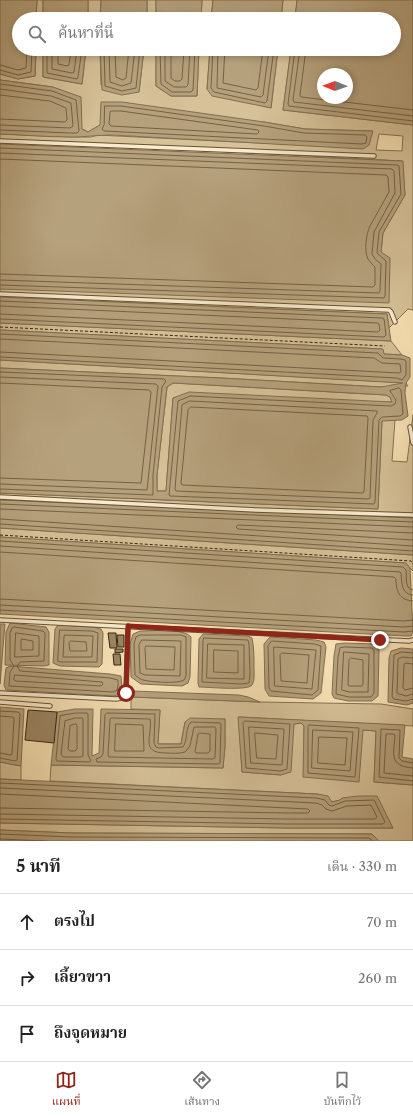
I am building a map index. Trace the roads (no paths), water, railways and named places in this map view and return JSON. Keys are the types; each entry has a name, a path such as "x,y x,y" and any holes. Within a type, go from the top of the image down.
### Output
{"lane":[{"path":"0,141 374,156"},
{"path":"0,294 389,310 392,312 395,322"},
{"path":"410,427 413,443"},
{"path":"0,497 413,516"},
{"path":"0,620 402,641 413,640"},
{"path":"0,693 116,699 122,698 126,693 128,626"},
{"path":"0,702 50,706"}],"water":[{"path":"0,0 37,0 36,12 12,12 12,56 36,56 35,76 18,79 0,74"},
{"path":"43,0 88,0 88,12 43,12"},
{"path":"101,0 147,0 147,12 100,12"},
{"path":"156,0 202,0 201,12 156,12"},
{"path":"213,0 283,0 282,12 212,12"},
{"path":"297,0 413,0 413,125 283,110 290,56 401,56 401,12 296,12"},
{"path":"43,56 85,56 82,84 43,77"},
{"path":"100,56 143,56 139,92 122,95 102,90"},
{"path":"156,56 199,56 197,96 171,96 156,86"},
{"path":"209,56 277,56 271,108 212,96 207,89"},
{"path":"0,80 53,87 81,97 82,129 88,132 100,125 101,102 122,102 305,129 373,131 369,145 363,149 112,135 72,137 0,134"},
{"path":"0,144 403,161 405,195 383,233 381,252 390,258 389,303 0,289"},
{"path":"0,297 387,314 391,341 0,323"},
{"path":"0,330 383,349 384,354 402,355 410,358 410,377 406,383 405,393 408,416 402,420 382,421 378,509 0,493 0,368 381,387 403,383 0,360","holes":["173,383 386,395 390,397 392,402 189,392 173,398 166,491 157,491 157,475 167,387"]},
{"path":"0,500 413,518 413,555 0,528"},
{"path":"0,537 406,563 410,568 413,632 411,636 404,636 0,614"},
{"path":"10,623 46,627 49,632 49,665 5,665 6,632"},
{"path":"0,624 5,624 0,684"},
{"path":"58,625 93,627 101,629 103,633 102,664 99,667 60,666 53,663 55,629"},
{"path":"140,631 175,631 182,632 191,637 190,677 188,683 182,686 141,684 131,677 130,644 133,634"},
{"path":"203,634 248,636 252,638 254,652 254,681 252,685 243,688 199,687 199,639"},
{"path":"270,637 316,640 324,642 326,647 321,693 313,699 269,696 265,689 264,644"},
{"path":"336,644 375,644 379,650 378,696 372,701 348,701 334,698 332,694"},
{"path":"401,648 413,649 413,703 407,705 388,702 389,658 391,651"},
{"path":"10,666 121,676 122,687 120,694 114,696 6,690 4,685 6,668"},
{"path":"132,691 239,695 260,702 131,697"},
{"path":"0,707 24,709 21,766 0,762"},
{"path":"75,709 93,709 92,756 99,753 101,709 160,710 158,744 181,744 185,722 190,718 225,719 223,768 51,765 57,712"},
{"path":"238,717 405,725 402,757 413,759 413,785 374,782 376,731 363,730 359,782 303,777 304,726 301,723 294,724 291,772 281,775 242,772"},
{"path":"0,779 317,794 328,796 332,802 342,798 377,796 393,828 287,828 0,823"},
{"path":"0,830 72,833 372,834 379,841 0,841"}]}
